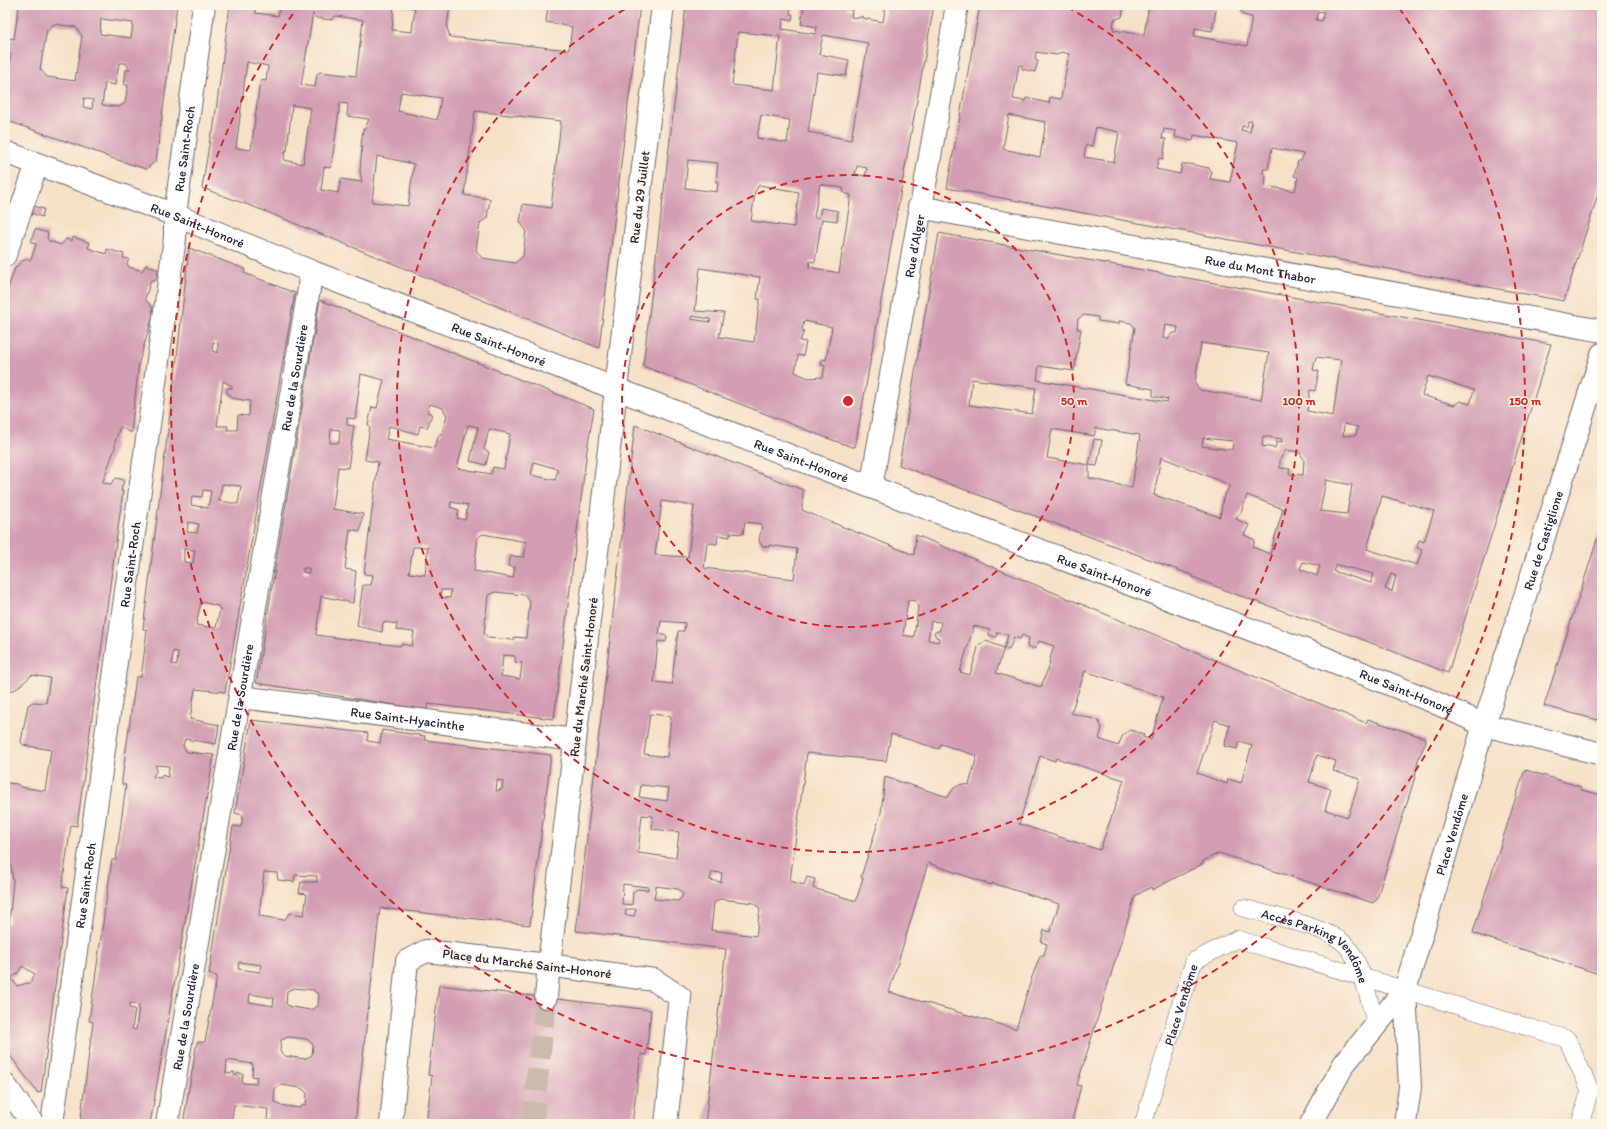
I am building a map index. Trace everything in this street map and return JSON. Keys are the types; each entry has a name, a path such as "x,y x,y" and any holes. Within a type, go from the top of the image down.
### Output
{"street":[{"name":"Rue Saint-Roch","path":"52,1124 175,238 175,215 204,5"},
{"name":"Rue du 29 Juillet","path":"617,388 663,5"},
{"name":"Rue d'Alger","path":"871,487 957,5"},
{"name":"Rue Saint-Honoré","path":"5,152 175,215 310,271 871,487 1310,652 1434,702 1484,725 1602,754"},
{"path":"5,255 37,164"},
{"name":"Rue du Mont Thabor","path":"920,207 1602,331"},
{"name":"Rue de la Sourdière","path":"166,1124 241,697 309,289 310,271"},
{"name":"Rue de Castiglione","path":"1484,725 1602,354"},
{"name":"Rue du Marché Saint-Honoré","path":"546,998 617,388"},
{"name":"Rue Saint-Hyacinthe","path":"241,697 575,740"},
{"name":"Place Vendôme","path":"1405,1124 1410,1087 1405,990 1484,725"},
{"name":"Place du Marché Saint-Honoré","path":"391,1124 407,961 426,951 550,965 654,980 680,997 666,1124"},
{"name":"Place Vendôme","path":"1315,1123 1344,1064 1405,990"},
{"path":"5,1085 33,1124"}],"lane":[{"name":"Accès Parking Vendôme","path":"1243,908 1331,933 1346,946 1362,977 1376,1025"},
{"name":"Place Vendôme","path":"1143,1124 1194,961 1237,939 1567,1039 1590,1090 1580,1124"}],"building":[{"path":"15,5 177,5 156,161 146,169 5,120 5,62 10,63 11,54 5,53 5,37 14,39 19,6","holes":["101,19 133,23 131,38 100,34","54,24 76,27 82,36 75,81 47,77 40,69 47,30","119,63 126,63 130,70 126,70 124,85 128,85 125,103 119,107 102,105 105,83 115,85","84,98 93,100 92,109 83,107"]},
{"path":"230,5 256,5 255,13 278,16 280,5 394,5 450,5 447,28 450,37 569,50 572,27 546,22 548,5 640,5 599,348 262,210 202,188 211,133 213,133","holes":["394,5 415,8 412,32 392,30","313,13 316,18 331,20 336,16 363,20 356,76 320,72 317,74 315,87 301,85","247,62 268,66 266,81 260,80 251,150 236,148","401,92 441,98 437,120 398,111","340,103 348,104 347,116 369,119 365,129 363,129 360,171 362,182 341,179 338,193 321,190 324,167 331,168","292,105 311,108 303,164 284,160 285,151 287,151","475,111 561,121 551,208 523,204 520,222 526,230 523,256 515,263 482,258 476,250 480,223 487,218 490,199 464,195","377,156 414,164 408,206 372,202"]},
{"path":"686,5 792,5 790,14 793,14 792,20 783,19 782,29 815,34 817,27 801,24 804,5 847,5 846,9 852,10 851,17 860,18 861,16 863,17 862,18 883,22 886,5 934,5 855,447 827,438 643,366","holes":["738,32 780,36 774,90 732,85","823,35 868,43 851,140 808,132 817,72 846,76 849,60 819,54","761,115 790,120 787,143 757,138","688,160 718,163 716,182 718,182 717,192 685,188","857,166 867,168 865,176 855,174","820,184 843,188 844,193 851,195 839,273 809,267 810,261 815,262 822,219 837,221 838,211 821,208 819,218 814,217","759,185 799,192 794,227 751,221 755,192","700,268 760,277 757,299 760,299 754,342 719,337 724,313 695,311","692,316 710,319 710,322 691,319","804,321 832,327 826,360 822,359 821,365 825,366 823,377 808,378 795,372 798,355 803,356 806,342 800,341 804,331 802,330"]},
{"path":"980,5 1124,5 1122,17 1114,20 1113,30 1144,35 1149,5 1217,5 1212,31 1195,28 1194,36 1247,46 1252,17 1243,15 1238,5 1602,5 1602,182 1564,301 947,188","holes":["1318,11 1324,12 1322,21 1316,20","1036,52 1057,55 1062,52 1069,54 1061,99 1050,97 1049,103 1026,98 1025,101 1013,99 1019,65 1022,65 1022,69 1035,72 1038,61 1035,60","1009,115 1046,122 1040,157 1003,149","1248,121 1252,121 1250,132 1241,130 1242,126 1247,127","1096,127 1119,132 1114,162 1084,157 1086,145 1092,146","1164,129 1176,131 1175,137 1193,141 1194,135 1238,143 1230,182 1210,179 1212,172 1209,168 1189,164 1182,164 1180,174 1156,169 1159,158 1163,159 1166,139 1162,138","1272,148 1304,154 1301,161 1298,161 1294,176 1298,177 1295,191 1265,186 1266,177 1263,172 1264,169 1268,169"]},
{"path":"5,197 9,205 5,215"},
{"path":"30,205 44,209 42,217 28,212"},
{"path":"35,229 48,233 47,238 49,241 61,245 66,239 72,241 73,237 90,243 88,248 106,254 107,249 124,254 123,258 129,259 127,264 129,267 142,271 146,265 159,270 155,281 151,280 145,299 152,307 153,315 139,362 131,433 121,427 119,429 115,442 115,448 103,481 103,483 111,484 116,478 124,480 121,491 123,491 77,826 71,825 62,887 68,888 41,1092 38,1093 5,1049 5,925 7,923 9,924 13,881 9,850 5,850 5,785 7,783 17,784 21,787 45,791 51,750 23,745 21,742 28,705 33,702 46,703 50,678 32,675 16,689 5,694 5,297 15,268 22,261 27,259 31,260 36,244 31,242","holes":["22,966 35,974 29,984 27,983 17,986 11,978 17,974"]},
{"path":"939,233 1551,344 1448,673 1351,635 1232,593 1193,577 1194,576 899,465","holes":["1084,315 1098,317 1098,321 1119,324 1119,321 1131,323 1135,328 1125,384 1153,389 1153,396 1168,399 1167,402 1037,380 1039,366 1074,371 1081,329 1077,329 1078,319","1165,325 1178,327 1177,333 1172,333 1168,339 1163,338","1201,343 1269,353 1261,400 1200,390 1195,383","1316,357 1341,360 1333,416 1307,411 1310,390 1315,391 1319,371 1313,370","1428,376 1474,390 1470,404 1460,401 1454,405 1422,395","972,379 1036,388 1032,414 969,405","1344,424 1358,427 1356,435 1343,436","1096,428 1140,435 1132,488 1089,478 1089,465 1047,458 1052,429 1094,436","1263,436 1282,439 1282,442 1277,441 1275,448 1262,446","1203,438 1233,441 1232,450 1202,446","1286,450 1299,452 1304,459 1303,475 1289,474 1290,469 1280,468 1280,459","1161,457 1230,485 1223,498 1220,517 1154,495","1326,480 1352,485 1347,514 1320,511","1247,495 1283,509 1270,554 1253,547 1255,540 1244,535 1249,525 1236,519 1241,513","1382,496 1434,511 1424,542 1419,540 1417,548 1422,550 1417,565 1367,549","1303,562 1320,566 1317,576 1300,569","1336,564 1374,574 1371,583 1333,571","1391,574 1396,576 1392,591 1385,589"]},
{"path":"189,248 245,269 244,273 295,293 225,692 195,689 190,719 219,725 216,744 185,739 183,746 187,752 214,755 150,1124 80,1124 93,1022 89,1021 112,860 116,860 126,785 122,784 122,779 136,677 141,677 144,655 147,630 143,629 176,366","holes":["213,342 218,343 218,353 212,351","223,381 232,386 232,388 227,388 227,394 231,395 231,398 250,401 249,416 238,415 237,430 227,430 228,426 217,426","222,484 241,486 238,504 219,501","203,490 211,491 208,508 191,505 192,496 202,497","188,522 199,524 197,533 187,532","184,549 195,550 193,563 184,562","201,602 218,606 220,609 216,628 196,625","173,651 178,652 177,665 172,664","155,765 169,766 168,777 161,775 161,778 153,777 157,769","130,1003 139,1005 136,1030 132,1029 135,1009 129,1008"]},
{"path":"320,300 594,409 587,450 554,719 428,704 427,710 256,683","holes":["361,374 384,380 377,408 372,407 368,425 370,426 365,460 378,462 364,574 373,575 371,585 363,585 357,626 382,632 383,622 397,624 396,630 414,632 412,646 401,644 400,646 316,635 321,596 353,603 356,571 345,569 350,529 360,531 363,514 333,509 338,467 348,468 354,426 347,425 347,418 355,419","430,404 443,408 447,416 442,433 439,435 434,448 386,439 389,426 418,434 420,426 427,428 432,414 427,412","468,425 478,427 470,461 486,465 489,452 484,450 489,429 510,434 504,469 493,467 491,474 457,468","331,429 340,430 339,443 330,443","534,462 558,469 555,480 531,475","451,502 468,505 465,520 457,518 459,510 450,507","483,534 527,542 524,557 511,556 508,566 515,567 513,578 474,571 478,537","413,547 428,547 425,575 409,573","303,568 309,568 309,573 303,572","441,590 451,590 450,598 440,597","495,592 525,595 530,602 526,638 514,637 514,640 488,638 484,633 488,595","503,655 515,656 515,662 522,663 520,679 501,676"]},
{"path":"635,425 803,490 802,510 823,519 914,555 916,535 1366,723 1368,719 1425,738 1426,741 1418,760 1415,777 1376,901 1373,903 1219,853 1203,861 1204,863 1152,890 1151,887 1135,896 1077,1085 1081,1086 1071,1124 801,1124 794,1122 793,1124 705,1124 726,949 576,931","holes":["662,501 694,506 688,557 655,555","745,522 762,524 759,541 762,546 769,547 769,545 797,549 794,579 704,568 707,543 717,544 718,535 730,537 730,533 743,534","908,600 916,601 918,608 914,637 903,635","661,621 685,623 684,631 678,631 672,680 673,684 654,682 658,641 666,642 667,636 659,634","931,621 941,622 940,630 934,633 936,637 939,638 938,642 928,640","974,626 990,630 989,635 996,637 997,632 1008,635 1004,648 986,641 977,646 978,648 970,675 960,672","1022,635 1029,638 1027,645 1028,648 1036,648 1039,641 1054,646 1049,662 1050,663 1041,687 996,673 1004,648 1009,650 1014,637 1020,639","1085,671 1163,697 1151,740 1143,737 1144,734 1130,730 1123,735 1118,746 1099,739 1102,728 1098,720 1071,713","650,714 671,716 667,757 644,754","1215,720 1230,725 1224,746 1237,749 1239,741 1252,745 1241,783 1228,779 1227,784 1197,773","891,734 939,749 941,744 977,756 969,785 962,784 954,788 948,797 885,777 881,813 861,877 863,878 856,901 813,888 815,879 807,877 804,885 790,881 807,753 886,761","1317,755 1336,761 1333,771 1360,779 1348,817 1325,810 1331,789 1309,782","1040,756 1055,761 1056,758 1124,780 1100,850 1019,824","641,785 669,788 667,801 639,797","642,815 653,816 652,829 679,832 676,858 638,853","928,863 992,885 992,883 1059,904 1050,932 1044,930 1041,942 1047,944 1044,955 1040,956 1016,1029 889,992","712,872 722,873 721,882 710,880","623,884 648,887 648,890 637,889 633,892 632,905 622,904","656,886 678,889 683,893 682,897 678,901 654,899","720,899 754,903 760,909 756,936 711,930 714,903","636,909 634,916 625,915 626,910"]},
{"path":"1094,439 1102,440 1097,466 1089,465"},
{"path":"1602,524 1602,721 1544,706"},
{"path":"251,720 368,733 367,741 380,743 382,730 425,736 424,740 551,755 530,925 380,908 355,1124 293,1124 267,1120 268,1109 234,1105 231,1124 183,1124 197,1042 205,1042 217,976 209,974 233,826 241,827 243,815 235,813","holes":["497,780 503,781 502,789 496,791","264,872 277,873 278,880 294,882 295,875 317,876 317,882 301,882 299,893 307,894 304,915 290,913 284,920 259,916","239,962 262,965 260,972 238,969","294,988 313,990 319,995 318,1006 311,1010 291,1007 286,1004 287,991","250,994 274,998 273,1006 249,1002","288,1037 307,1039 313,1045 312,1055 305,1059 285,1056 280,1052 281,1040","227,1060 253,1064 252,1076 257,1077 256,1084 242,1083 243,1074 237,1073 237,1076 234,1075 235,1072 232,1072 231,1074 226,1073","282,1085 301,1088 307,1093 306,1104 299,1108 279,1105 274,1101 275,1088"]},
{"path":"1526,770 1581,787 1581,790 1602,795 1602,975 1475,934 1473,932 1524,772"},
{"path":"439,985 651,1010 646,1055 641,1054 632,1124 426,1124 432,1076 428,1075"}],"tunnel":[{"path":"532,1124 546,997"}]}
